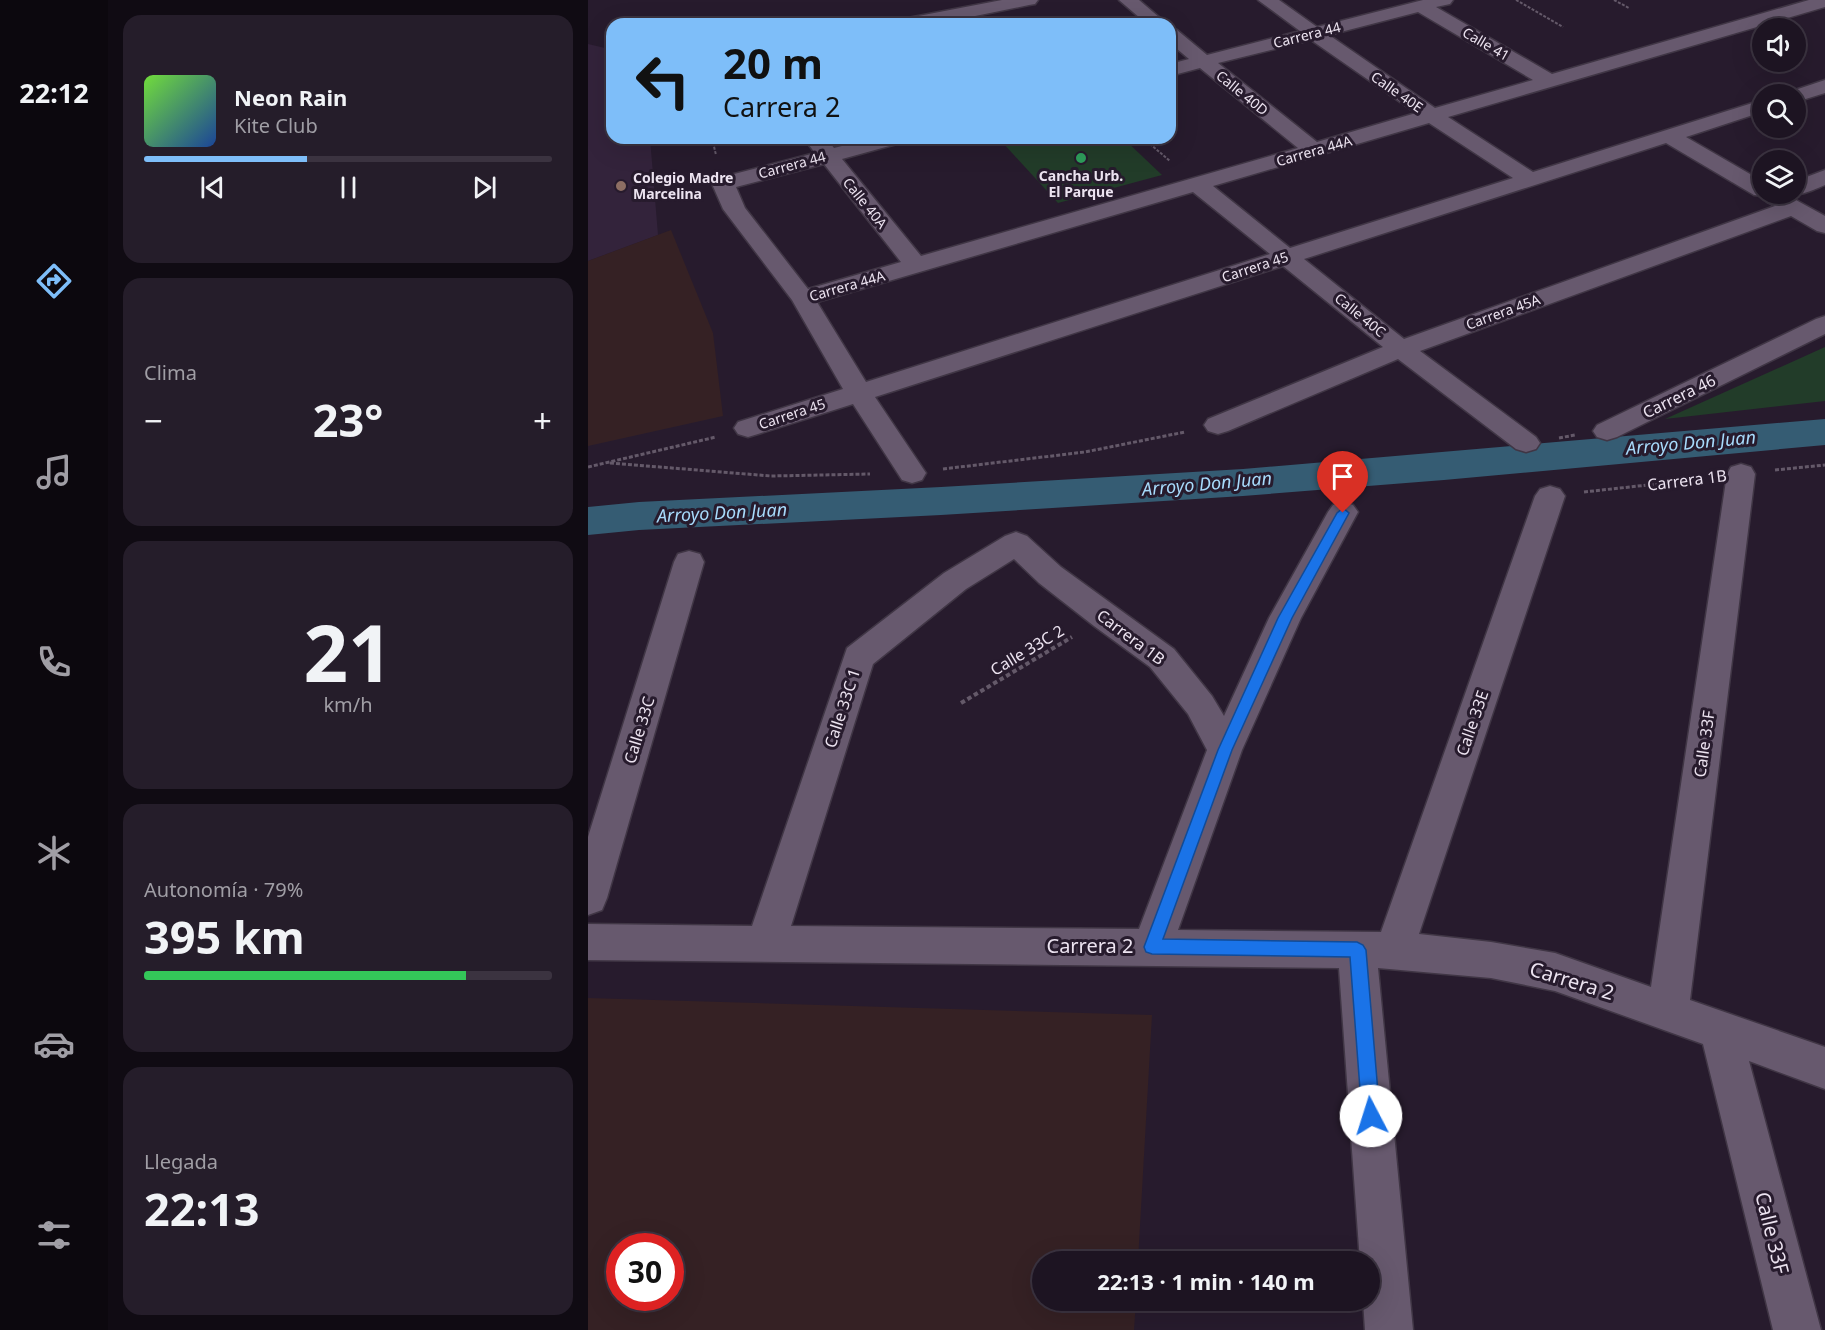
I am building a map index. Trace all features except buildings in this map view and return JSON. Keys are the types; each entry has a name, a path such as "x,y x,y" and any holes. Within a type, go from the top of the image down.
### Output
{"street":[{"path":"938,18 1029,0"},
{"path":"1128,0 1150,18"},
{"name":"Calle 40E","path":"1267,0 1433,116 1531,180"},
{"name":"Carrera 44","path":"1176,68 1444,0"},
{"name":"Carrera 44A","path":"802,298 916,267 1825,1"},
{"name":"Calle 41","path":"1421,6 1551,82"},
{"path":"994,7 1006,18"},
{"name":"Calle 40D","path":"1176,39 1315,151"},
{"path":"1806,93 1825,86"},
{"name":"Carrera 45","path":"748,428 1752,109"},
{"path":"1669,136 1752,181"},
{"name":"Carrera 44","path":"802,298 734,210 723,184 821,147 846,144"},
{"name":"Calle 40A","path":"821,147 916,267"},
{"name":"Carrera 45A","path":"1806,184 1825,177"},
{"name":"Calle 40C","path":"1198,185 1401,349 1526,443"},
{"name":"Carrera 45A","path":"1218,425 1756,204"},
{"path":"1792,204 1825,226"},
{"path":"802,298 859,393 912,473"},
{"name":"Carrera 46","path":"1606,431 1825,324"},
{"name":"Calle 33F","path":"1668,1013 1741,474"},
{"name":"Calle 33E","path":"1389,1330 1376,950 1550,496"},
{"path":"1152,947 1225,750 1285,618 1343,513"},
{"name":"Carrera 1B","path":"1016,543 1050,575 1105,618 1162,658 1200,705 1225,750"},
{"name":"Calle 33C 1","path":"766,944 859,657 955,581 1016,543"},
{"name":"Calle 33C","path":"588,898 689,562"},
{"name":"Carrera 2","path":"588,942 1376,950 1491,960 1555,972 1825,1068"},
{"name":"Calle 33F","path":"1721,1032 1797,1330"}],"path":[{"path":"1516,0 1563,27"},
{"path":"1614,0 1629,8"},
{"path":"588,467 748,428"},
{"path":"1526,443 1606,431"},
{"name":"Carrera 1B","path":"1550,496 1825,465"},
{"name":"Calle 33C 2","path":"962,703 1105,618"}],"shaded area":[{"name":"Colegio Madre Marcelina","path":"588,44 606,49 606,144 650,144 658,235 588,261"},
{"path":"671,230 713,333 723,416 588,446 588,261"},
{"path":"588,998 1152,1015 1139,1251 1032,1251 1032,1311 1135,1311 1134,1330 588,1330"}],"green space":[{"name":"Cancha Urb. El Parque","path":"1004,144 1129,144 1162,175 1058,203"},
{"path":"1825,347 1825,401 1665,419"}],"waterway":[{"name":"Arroyo Don Juan","path":"588,521 639,516 1243,483 1825,432"}],"place":[{"name":"Cancha Urb. El Parque","path":"1081,158"},
{"name":"Colegio Madre Marcelina","path":"621,186"}],"route":[{"path":"1343,513 1285,618 1225,750 1152,947 1357,950 1371,1116"}]}
